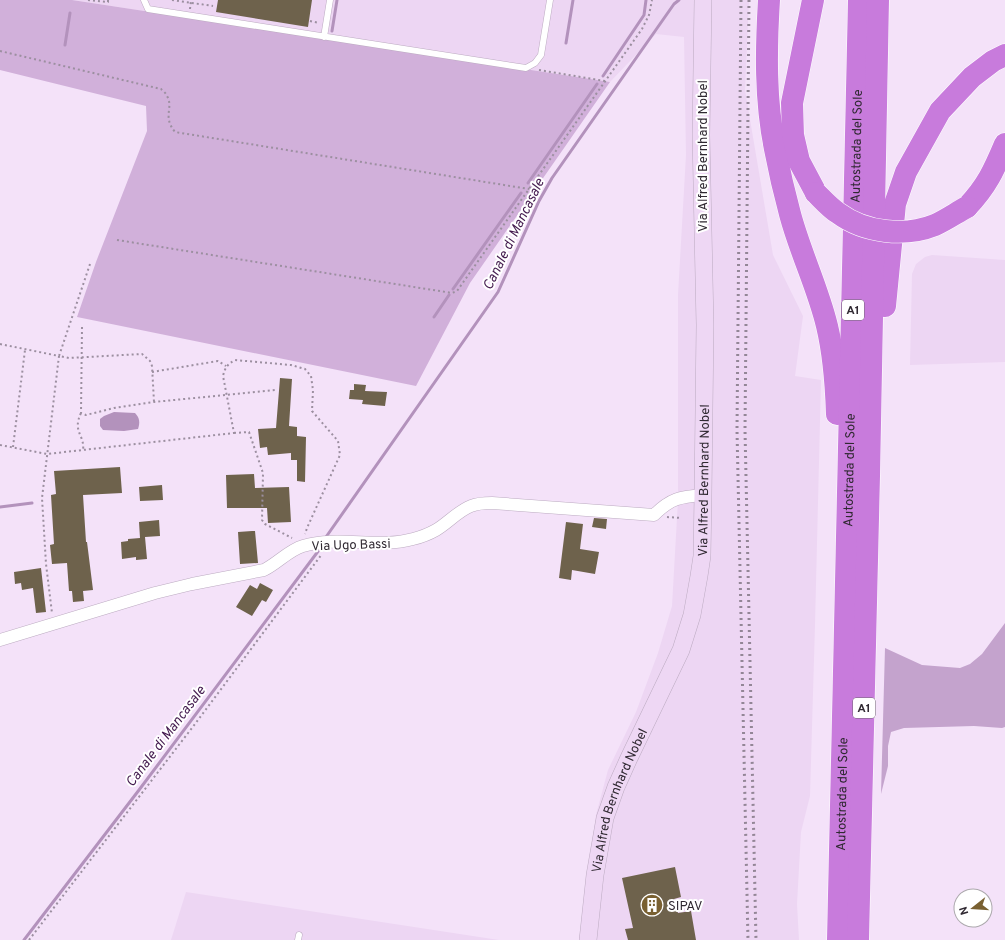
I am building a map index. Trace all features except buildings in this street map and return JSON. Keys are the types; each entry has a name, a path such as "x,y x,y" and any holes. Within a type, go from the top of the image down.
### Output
{"highway":[{"path":"769,0 767,70 774,148 791,216 828,327 836,389 836,484 846,620"},
{"path":"813,0 792,103 793,136 799,161 816,193 839,214 864,226 897,232 916,230 934,225 967,207 987,184 996,167 1005,144"},
{"name":"Autostrada del Sole","path":"838,940 859,0"},
{"name":"Autostrada del Sole","path":"858,940 878,0"},
{"path":"869,476 895,204 900,188 906,172 940,111 972,77 993,61 1005,55"}],"street":[{"name":"Via Alfred Bernhard Nobel","path":"588,940 595,875 605,818 616,787 629,758 679,655 692,615 702,556 705,325 700,135 703,0"},
{"name":"Via Ugo Bassi","path":"0,640 155,593 264,570 274,565 296,548 306,545 330,542 383,543 412,539 435,530 460,512 480,503 492,502 654,515 663,505 675,500 703,495"}],"lane":[{"path":"144,0 148,10 526,68 535,63 541,55 550,0"},
{"path":"324,37 330,0"}],"path":[{"path":"88,0 108,2 108,0"},
{"path":"172,0 213,6"},
{"path":"117,240 452,293 457,291 642,29 649,15 652,0"},
{"path":"0,51 161,89 168,96 170,104 168,118 170,126 176,132 529,189"},
{"path":"526,68 605,81"},
{"path":"53,624 46,564 42,498 59,356 90,264"},
{"path":"82,326 81,413 77,428 82,441 83,450"},
{"path":"0,344 69,358 81,356 142,354 150,361 154,402"},
{"path":"13,447 25,350"},
{"path":"234,433 223,376 224,368 226,366 236,360 291,365 305,369 311,376 314,390 312,411 338,441 340,455 307,528 304,540 306,545"},
{"path":"152,372 218,362 226,366"},
{"path":"81,413 86,415 114,408 154,402 275,390"},
{"path":"0,445 47,454 249,432 262,473 262,520 265,524 306,545"},
{"path":"29,940 330,542"}],"shaded area":[{"path":"0,0 72,0 610,82 470,283 416,386 77,317 96,262 147,131 146,106 0,70"},
{"path":"72,0 749,0 745,90 773,255 803,316 795,376 821,380 810,796 801,832 797,904 799,940 579,940 596,815 608,770 636,712 658,653 672,606 678,500 678,295 686,155 684,37 656,34 610,82"},
{"path":"932,255 1005,260 1005,362 910,365 912,274 916,264 925,257"},
{"path":"114,412 135,413 139,421 138,429 124,431 103,430 100,426 100,419"},
{"path":"1005,623 1005,727 974,726 904,728 891,732 888,746 888,766 881,794 885,648 922,665 960,668 970,664 982,654"},
{"path":"186,892 499,940 171,940"}],"waterway":[{"path":"332,31 337,0"},
{"path":"566,43 573,0"},
{"path":"603,76 644,15 646,0"},
{"name":"Canale di Mancasale","path":"326,537 498,292 539,201 552,178 674,4 679,0"},
{"path":"65,45 70,13"},
{"path":"528,183 597,84"},
{"path":"453,289 521,193"},
{"path":"434,317 449,295"},
{"path":"0,507 32,503"},
{"name":"Canale di Mancasale","path":"24,940 139,790 322,546"}],"railway":[{"path":"741,0 737,430 748,940"},
{"path":"749,0 745,430 756,940"}],"place":[{"name":"SIPAV","path":"652,905"}]}
